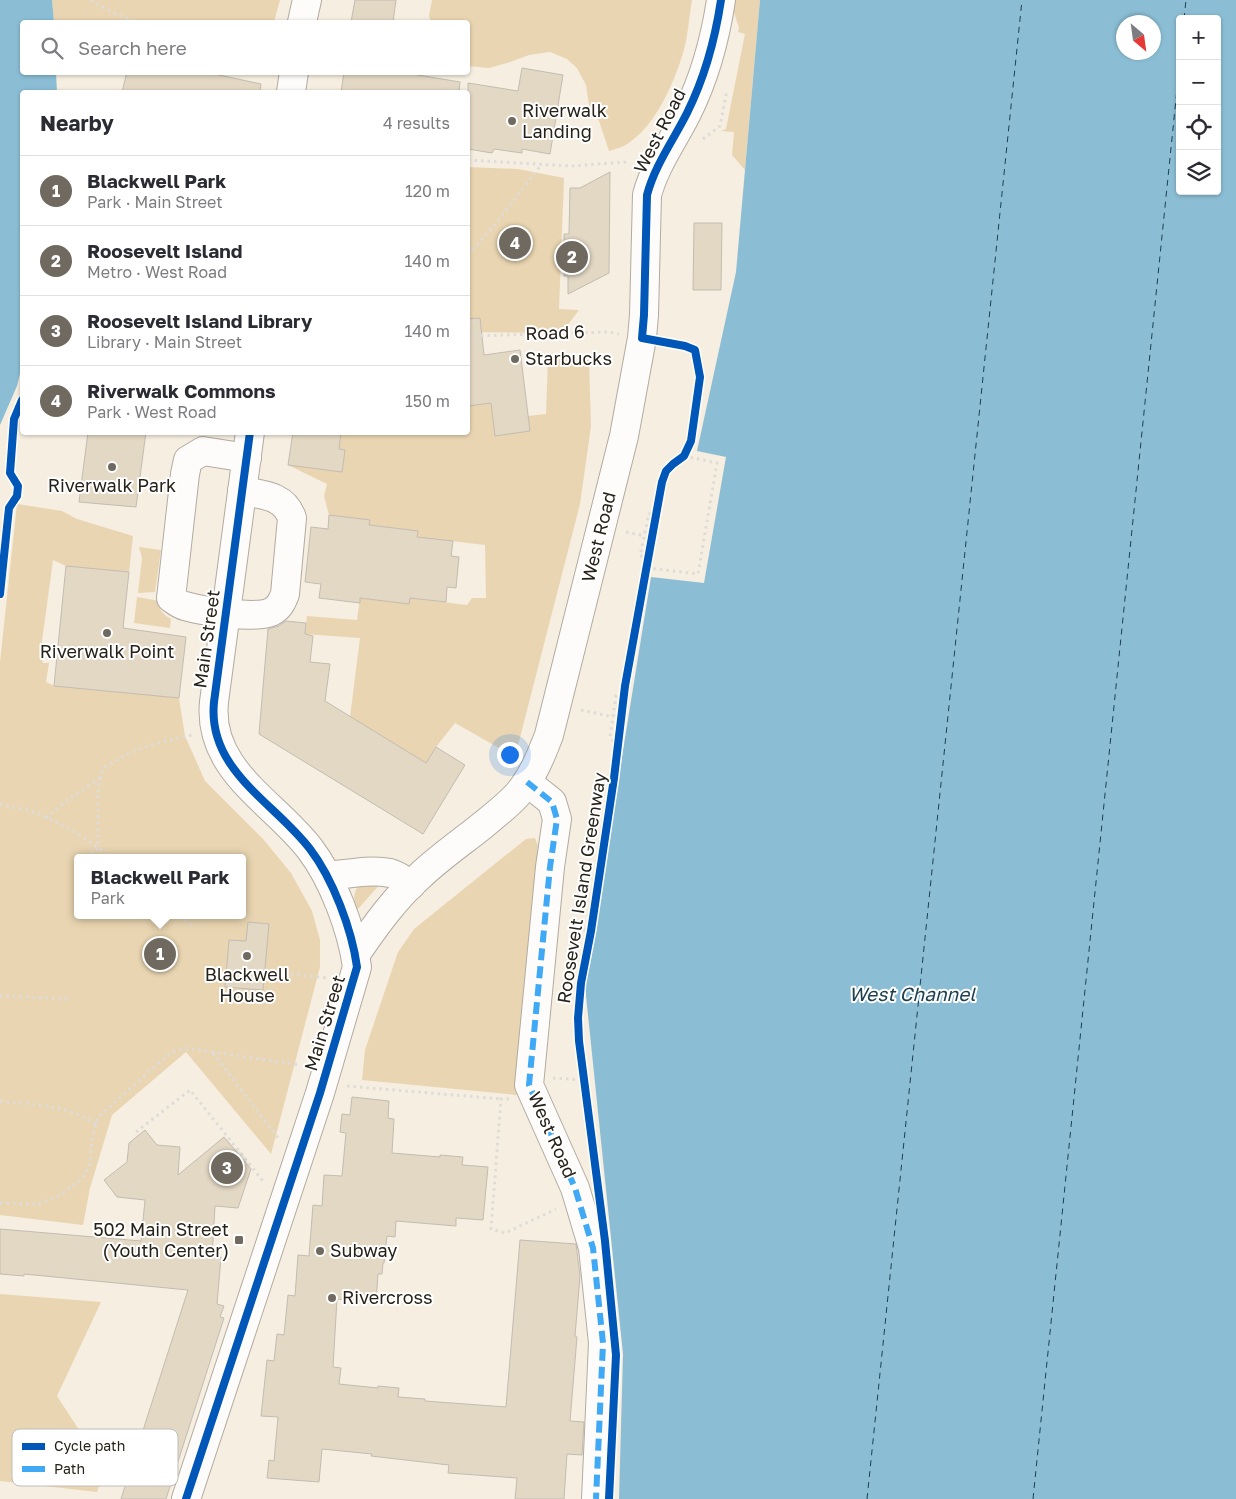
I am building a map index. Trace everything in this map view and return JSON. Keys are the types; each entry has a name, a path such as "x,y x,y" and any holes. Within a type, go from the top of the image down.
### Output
{"street":[{"path":"302,20 307,0"},
{"name":"West Road","path":"410,885 507,806 527,782 544,751 622,445 642,338 647,195 654,173 687,113 706,70 713,46 720,0"},
{"path":"291,90 294,75"},
{"path":"242,492 270,496 289,509 292,518 285,594 282,603 273,611 265,614 226,613 182,606 171,598 188,460 203,451 248,445"},
{"name":"Main Street","path":"186,1499 320,1093 357,968 356,954 328,876 298,835 246,786 238,776 225,755 217,736 213,711 248,445"},
{"name":"West Road","path":"527,782 552,802 557,819 550,868 530,1085 575,1188 593,1248 603,1343 596,1499"},
{"path":"328,876 367,872 391,873 399,876 410,885"},
{"name":"Main Street","path":"356,954 382,917 410,885"}],"path":[{"path":"91,0 130,20"},
{"path":"470,160 570,166 628,162"},
{"path":"470,253 494,227 541,164"},
{"path":"657,510 647,571 698,574 717,463 683,455"},
{"path":"649,557 640,556 649,514 657,510"},
{"path":"624,531 645,536"},
{"path":"623,707 624,688"},
{"path":"618,746 610,738 616,696 624,688"},
{"path":"579,710 613,717"},
{"path":"90,854 98,847 98,788 103,768 130,753 157,743 192,735"},
{"path":"46,818 101,777"},
{"path":"0,804 30,811 72,830 106,854"},
{"path":"184,919 192,926"},
{"path":"265,971 327,978"},
{"path":"0,996 71,999"},
{"path":"0,1203 39,1204 62,1194 82,1179 90,1164 92,1138 98,1117 170,1053 185,1048 301,1065"},
{"path":"213,1052 278,1138"},
{"path":"583,1070 585,1090"},
{"path":"566,1079 584,1080"},
{"path":"344,1086 537,1101"},
{"path":"136,1132 190,1090 264,1182"},
{"path":"501,1099 491,1229 505,1233 578,1198"},
{"path":"0,1101 53,1106 96,1124"}],"shaded area":[{"path":"52,0 280,0 275,20 54,20"},
{"path":"432,0 692,0 683,53 675,77 663,102 648,125 639,134 620,148 609,151 599,121 589,105 586,85 577,68 567,59 550,52 529,55 489,68 470,66 470,20 430,20 429,16"},
{"path":"730,0 760,0 745,170 732,155 734,132 721,131 726,129 745,34 738,32 739,28"},
{"path":"470,167 518,169 564,178 559,309 579,310 567,326 552,333 470,332"},
{"path":"548,359 589,360 591,426 580,504 515,757 455,723 426,763 350,717 360,638 305,634 307,616 357,620 360,598 409,603 410,598 467,605 472,598 486,598 485,545 417,537 418,531 369,525 370,520 329,515 324,496 327,484 288,465 342,472 345,450 339,449 341,435 470,435 470,406 491,403 495,435 530,431 528,416 546,414"},
{"path":"17,504 62,511 77,519 133,536 129,572 66,566 53,560 40,656 43,663 49,663 46,682 55,686 179,698 185,736 205,781 263,839 291,873 312,911 320,940 320,967 271,1154 186,1052 112,1115 90,1188 83,1225 0,1215 0,662"},
{"path":"139,547 161,550 155,592 138,593 142,558"},
{"path":"137,597 160,601 161,611 171,619 170,628 134,623"},
{"path":"535,838 538,846 517,1095 362,1080 365,1050 398,952 414,929 526,839"},
{"path":"382,882 357,910 354,897 359,884"},
{"path":"0,1294 101,1302 57,1396 78,1429 12,1429 12,1482 0,1481"},
{"path":"44,1486 99,1486 97,1492"}],"water":[{"path":"0,0 52,0 54,20 20,20 20,75 56,75 57,90 20,90 20,373 17,386 0,425"},
{"name":"West Channel","path":"760,0 1236,0 1236,1499 619,1499 623,1354 585,986 651,577 704,583 726,457 697,451 736,272"}],"building":[{"path":"355,0 396,0 393,20 351,20"},
{"name":"Riverwalk Landing","path":"522,68 563,75 550,154 522,149 522,153 494,149 492,153 470,149 470,90 468,90 468,83 518,91"},
{"path":"126,75 219,75 261,84 260,90 122,90"},
{"path":"344,75 418,75 460,82 459,90 341,90"},
{"path":"610,172 609,273 568,294 568,276 564,276 564,234 569,234 570,188 580,188"},
{"path":"694,223 722,223 721,290 693,290"},
{"path":"480,318 484,355 520,350 530,431 495,436 491,403 470,406 470,319"},
{"name":"Riverwalk Park","path":"88,435 146,435 136,507 79,502"},
{"path":"293,435 341,435 339,449 345,450 342,472 288,465"},
{"path":"329,515 370,520 369,525 418,531 417,537 453,541 451,556 459,557 456,588 447,587 446,602 410,598 409,604 360,598 360,603 319,598 321,584 305,582 311,527 328,529"},
{"name":"Riverwalk Point","path":"66,566 129,572 123,628 186,637 179,698 54,686"},
{"path":"286,621 306,623 305,634 313,636 310,662 330,664 325,701 426,763 436,747 465,765 423,834 259,734 268,629 279,626"},
{"name":"Blackwell House","path":"248,922 269,924 263,990 225,987 229,940 246,941"},
{"name":"Rivercross","path":"352,1097 389,1101 388,1118 394,1119 392,1153 463,1157 462,1165 488,1167 483,1220 456,1218 456,1226 396,1221 395,1237 387,1236 382,1274 378,1274 376,1303 337,1299 333,1367 341,1368 339,1384 399,1388 398,1397 425,1399 425,1401 506,1407 520,1240 576,1244 580,1276 570,1421 584,1422 582,1455 567,1454 564,1499 515,1499 517,1478 448,1473 449,1465 322,1449 319,1482 267,1478 269,1460 274,1461 278,1417 261,1416 267,1360 274,1361 277,1334 284,1335 288,1295 295,1296 298,1255 309,1256 313,1205 322,1206 324,1175 342,1176 346,1133 340,1132 342,1114 350,1115"},
{"path":"145,1130 157,1145 180,1147 178,1175 224,1137 251,1169 238,1208 215,1206 212,1257 221,1257 217,1304 224,1306 220,1317 224,1318 178,1462 178,1429 143,1429 188,1290 24,1274 24,1276 0,1274 0,1229 141,1241 145,1200 117,1197 104,1180 127,1162 129,1143"},
{"path":"125,1486 170,1486 166,1499 121,1499"}],"ferry route":[{"path":"867,1499 1022,0"},
{"path":"1184,15 1186,0"},
{"path":"1033,1499 1176,99"}],"marked path":[{"path":"527,782 552,802 557,819 550,867 529,1085 575,1188 593,1248 603,1343 596,1499"}],"cycle path":[{"name":"Roosevelt Island Greenway","path":"609,1499 616,1355 605,1241 579,1041 578,1018 581,983 591,931 614,778 625,686 662,482 666,471 684,456 691,441 700,377 695,350 685,346 642,338 647,195 659,163 687,113 699,86 716,29 721,0"},
{"path":"0,594 9,508 17,496 18,486 10,473 14,419 20,405"},
{"path":"186,1499 320,1093 357,967 346,921 334,890 318,861 295,832 262,800 232,766 221,747 215,726 214,702 250,435"}],"place":[{"name":"Riverwalk Landing","path":"512,121"},
{"name":"Riverwalk Commons","path":"515,243"},
{"name":"Roosevelt Island","path":"572,257"},
{"name":"Starbucks","path":"515,359"},
{"name":"Riverwalk Park","path":"112,467"},
{"name":"Riverwalk Point","path":"107,633"},
{"name":"Blackwell Park","path":"160,954"},
{"name":"Blackwell House","path":"247,956"},
{"name":"Roosevelt Island Library","path":"227,1168"},
{"name":"502 Main Street (Youth Center)","path":"239,1240"},
{"name":"Subway","path":"320,1251"},
{"name":"Rivercross","path":"332,1298"}]}
